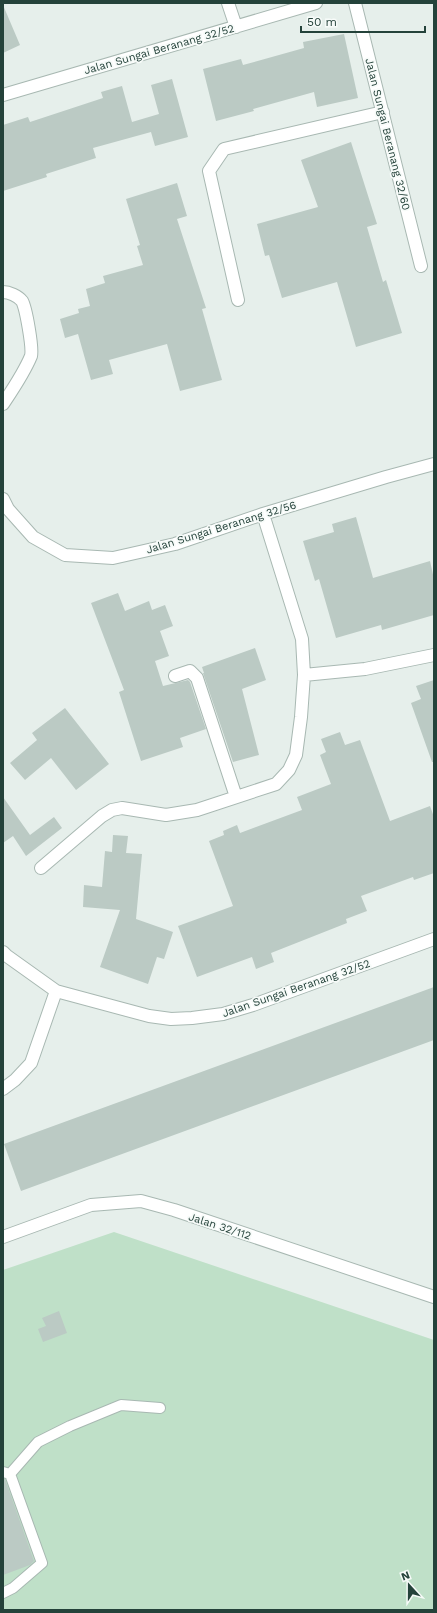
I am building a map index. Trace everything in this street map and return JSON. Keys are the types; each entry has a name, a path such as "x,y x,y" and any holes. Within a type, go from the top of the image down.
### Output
{"street":[{"path":"228,3 236,27"},
{"name":"Jalan Sungai Beranang 32/52","path":"3,95 316,3"},
{"name":"Jalan Sungai Beranang 32/60","path":"355,3 421,266"},
{"path":"238,300 209,171 224,149 383,112"},
{"path":"3,292 9,292 21,301 27,317 32,354 3,404"},
{"name":"Jalan Sungai Beranang 32/56","path":"3,499 8,509 33,537 65,555 113,558 175,544 263,514 434,464"},
{"path":"41,868 102,816 112,810 122,808 166,815 196,810 276,784 289,770 296,755 301,717 304,675 302,639 263,514"},
{"path":"304,675 365,669 434,655"},
{"path":"175,676 190,671 197,678 236,797"},
{"name":"Jalan Sungai Beranang 32/52","path":"3,952 56,991 129,1011 164,1018 192,1018 223,1014 253,1005 434,939"},
{"path":"3,1089 15,1080 31,1063 56,991"},
{"name":"Jalan 32/112","path":"3,1237 91,1205 141,1201 174,1210 434,1297"}],"lane":[{"path":"3,1592 13,1588 42,1563 6,1473 38,1442 70,1426 122,1406 160,1408"}],"green space":[{"path":"114,1232 434,1340 434,1610 3,1610 3,1270"}],"building":[{"path":"3,5 20,45 3,53"},
{"path":"344,34 358,98 317,107 314,92 216,121 203,69 241,59 243,65 304,48 303,42"},
{"path":"172,79 188,137 155,146 151,132 93,148 96,158 46,174 47,177 3,191 3,125 28,117 30,122 103,98 101,92 122,86 132,122 159,114 151,85"},
{"path":"351,142 377,224 367,227 383,282 386,280 402,333 356,347 337,282 282,298 269,255 265,256 257,224 318,207 301,160"},
{"path":"177,183 187,216 177,219 206,308 202,309 222,380 180,391 167,344 109,360 113,374 91,380 78,334 65,338 60,319 79,313 78,309 90,306 86,289 105,283 103,276 143,265 137,246 140,245 126,199"},
{"path":"356,517 373,578 430,561 434,579 434,615 382,630 381,625 336,638 319,579 315,581 303,541 334,532 332,524"},
{"path":"118,593 125,611 149,601 152,610 165,605 173,626 160,631 169,656 155,661 163,686 188,680 190,682 206,729 180,738 183,747 141,761 119,692 124,690 91,603"},
{"path":"255,648 266,680 242,689 259,755 233,762 202,667"},
{"path":"434,680 434,762 432,762 411,703 421,699 416,686"},
{"path":"65,708 109,764 76,790 51,758 25,780 10,763 37,740 32,733"},
{"path":"340,732 345,745 360,740 390,821 430,806 434,817 434,873 414,880 413,877 361,896 367,911 346,919 347,923 271,953 274,962 256,969 252,957 197,977 178,926 233,906 209,841 224,835 223,831 237,825 240,833 302,810 297,797 331,784 320,755 326,752 321,739"},
{"path":"3,797 30,835 54,817 62,828 26,856 13,836 3,843"},
{"path":"113,835 128,836 126,853 142,854 136,919 173,932 164,959 157,957 148,984 100,967 120,910 83,907 84,885 102,887 105,851 112,852"},
{"path":"434,987 434,1040 21,1191 4,1144"},
{"path":"59,1311 67,1333 43,1342 38,1329 46,1326 42,1318"},
{"path":"3,1479 5,1479 34,1561 30,1565 3,1575"}]}
